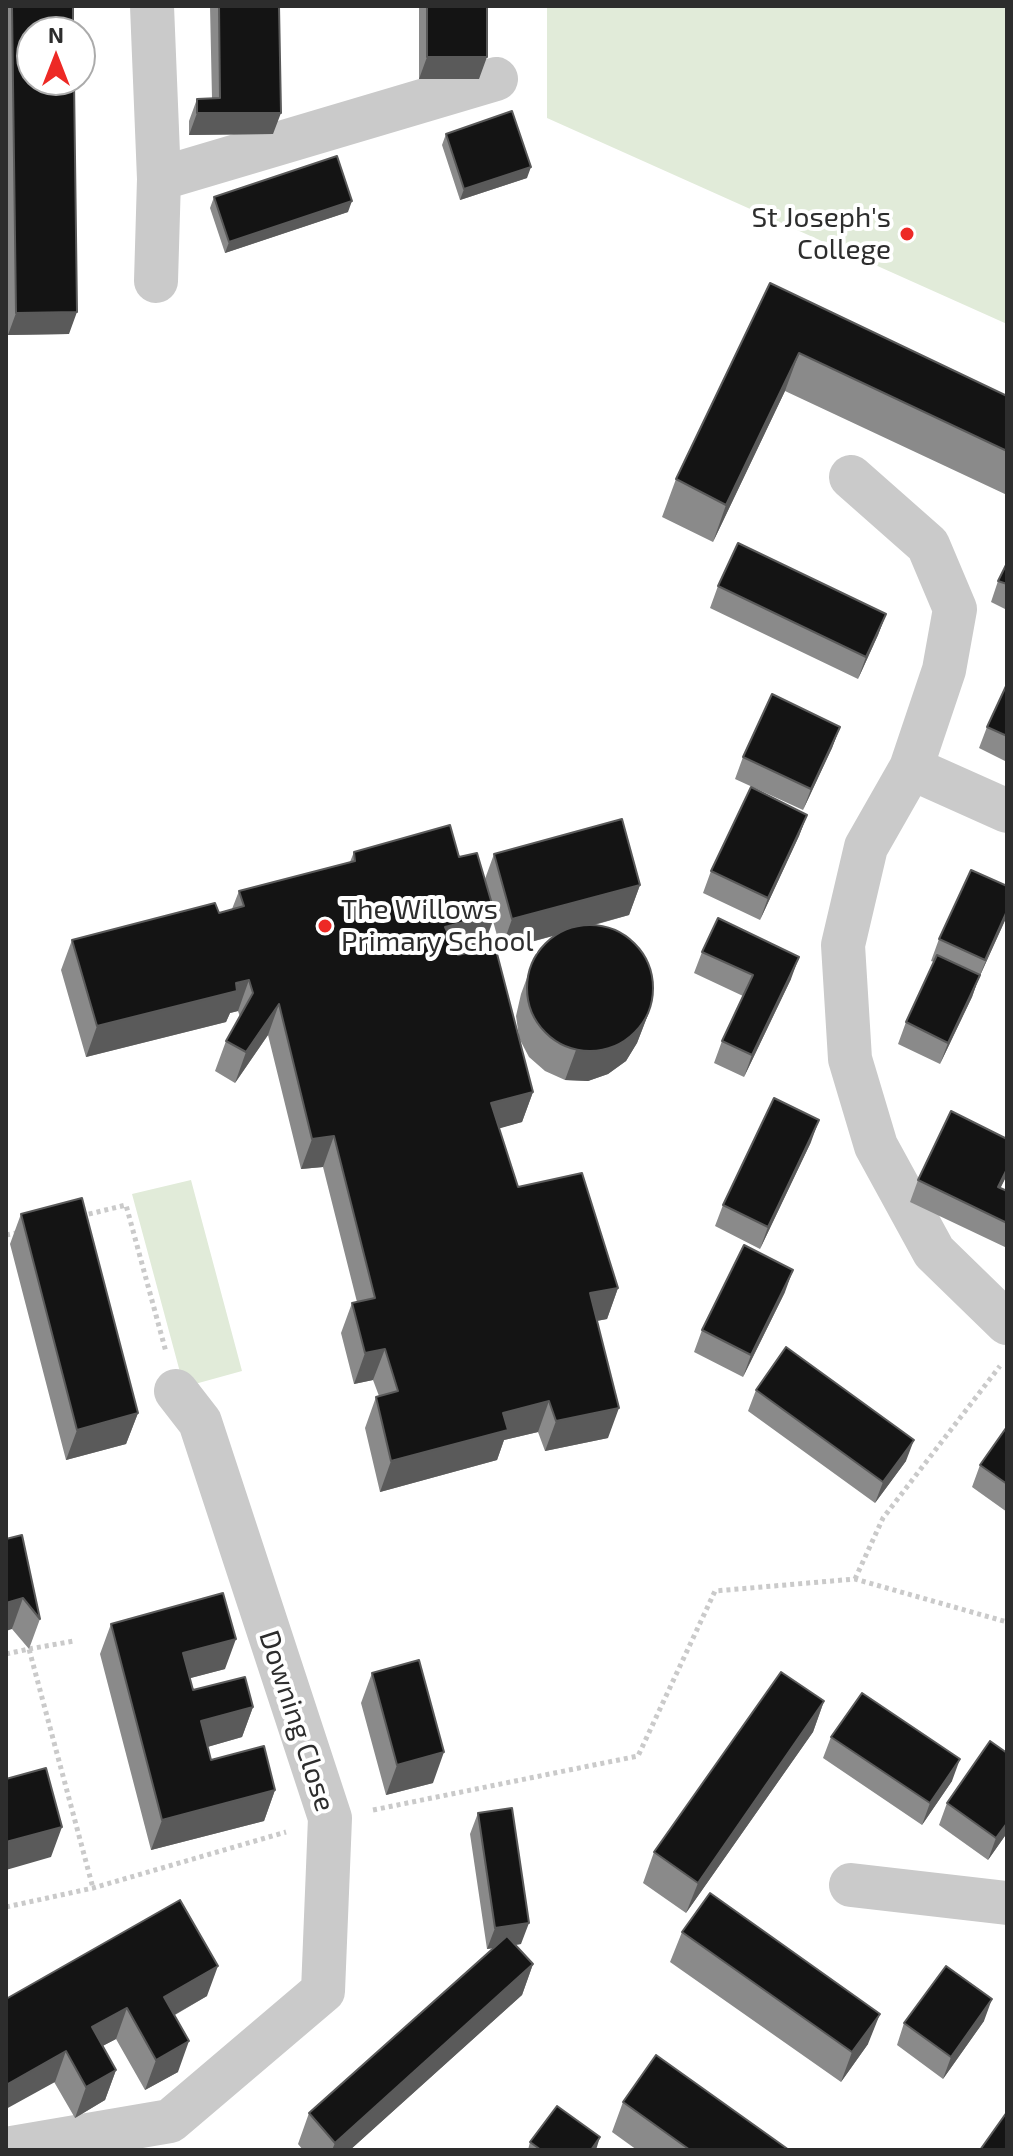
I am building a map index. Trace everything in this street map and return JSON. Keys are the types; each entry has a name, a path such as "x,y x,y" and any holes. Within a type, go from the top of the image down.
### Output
{"street":[{"path":"152,6 159,179 156,281"},
{"path":"159,179 496,79"},
{"path":"851,477 928,545 955,609 944,670 911,768 866,847 843,945 850,1059 876,1146 934,1252 1007,1323"},
{"path":"911,768 1007,811"},
{"name":"Downing Close","path":"6,2149 170,2121 323,1991 330,1818 200,1422 176,1391"},
{"path":"851,1885 1007,1903"}],"path":[{"path":"66,1220 126,1205 176,1391"},
{"path":"6,1235 36,1228"},
{"path":"855,1579 883,1518 1007,1357"},
{"path":"6,1907 93,1888 330,1818 638,1756 715,1591 855,1579 1007,1622"},
{"path":"6,1654 74,1641"},
{"path":"29,1649 93,1888"}],"green space":[{"name":"St Joseph's College","path":"547,6 1007,6 1007,324 547,118"},
{"path":"191,1180 242,1371 184,1387 132,1194"}],"building":[{"path":"12,6 73,6 73,16 16,16 16,96 74,96 77,312 16,313"},
{"path":"219,6 279,6 281,113 197,113 197,99 220,98"},
{"path":"427,6 487,6 487,57 427,57"},
{"path":"512,111 531,167 464,189 446,134"},
{"path":"337,156 352,201 229,242 214,197"},
{"path":"770,283 1007,396 1007,451 799,353 726,505 676,479"},
{"path":"738,543 886,614 866,657 718,586"},
{"path":"1007,563 1007,584 998,581"},
{"path":"1007,684 1007,736 987,727"},
{"path":"772,694 840,727 811,789 743,757"},
{"path":"751,787 807,815 768,898 711,871"},
{"path":"622,819 640,885 512,919 494,854"},
{"path":"450,825 459,857 477,853 495,914 445,927 458,955 495,946 533,1092 491,1103 518,1187 582,1173 618,1288 590,1293 619,1408 556,1421 549,1401 503,1413 508,1430 391,1461 376,1397 398,1391 385,1349 365,1353 352,1303 375,1298 334,1136 312,1139 279,1004 246,1052 226,1041 253,993 249,980 236,983 237,991 97,1026 72,940 215,903 219,913 244,906 239,891 355,861 354,852"},
{"path":"971,870 1007,886 1007,911 985,960 939,939"},
{"path":"718,918 799,957 752,1055 722,1041 753,975 702,952"},
{"path":"590,925 614,930 634,944 648,964 653,988 648,1012 634,1032 614,1046 590,1051 566,1046 546,1032 532,1012 527,988 532,964 546,944 566,930"},
{"path":"937,955 980,975 948,1043 906,1022"},
{"path":"774,1098 819,1120 768,1227 723,1205"},
{"path":"951,1111 1007,1139 1007,1169 998,1187 1007,1191 1007,1223 918,1180"},
{"path":"82,1198 138,1413 77,1430 21,1214"},
{"path":"744,1245 793,1270 751,1355 702,1330"},
{"path":"786,1347 914,1440 883,1482 756,1390"},
{"path":"1007,1429 1007,1484 980,1465"},
{"path":"22,1535 40,1619 23,1598 6,1603 6,1539"},
{"path":"223,1593 236,1639 183,1653 193,1690 245,1677 253,1707 201,1721 211,1760 264,1746 275,1790 162,1820 111,1624"},
{"path":"419,1660 444,1752 397,1765 372,1673"},
{"path":"781,1672 824,1701 698,1883 654,1852"},
{"path":"862,1693 960,1759 930,1803 831,1737"},
{"path":"990,1741 1007,1753 1007,1823 996,1838 947,1803"},
{"path":"46,1768 62,1827 6,1842 6,1779"},
{"path":"512,1808 529,1923 495,1928 478,1813"},
{"path":"710,1893 880,2014 852,2052 682,1932"},
{"path":"180,1900 218,1966 164,1997 189,2041 156,2060 127,2008 92,2027 116,2070 86,2087 66,2051 6,2085 6,1999"},
{"path":"507,1936 533,1964 335,2143 309,2113"},
{"path":"946,1966 992,1999 951,2057 904,2023"},
{"path":"656,2055 789,2150 690,2150 623,2102"},
{"path":"557,2106 600,2137 591,2150 541,2150 530,2142"},
{"path":"1007,2112 1007,2150 980,2150"}],"place":[{"name":"St Joseph's College","path":"907,234"},
{"name":"The Willows Primary School","path":"325,926"}]}
